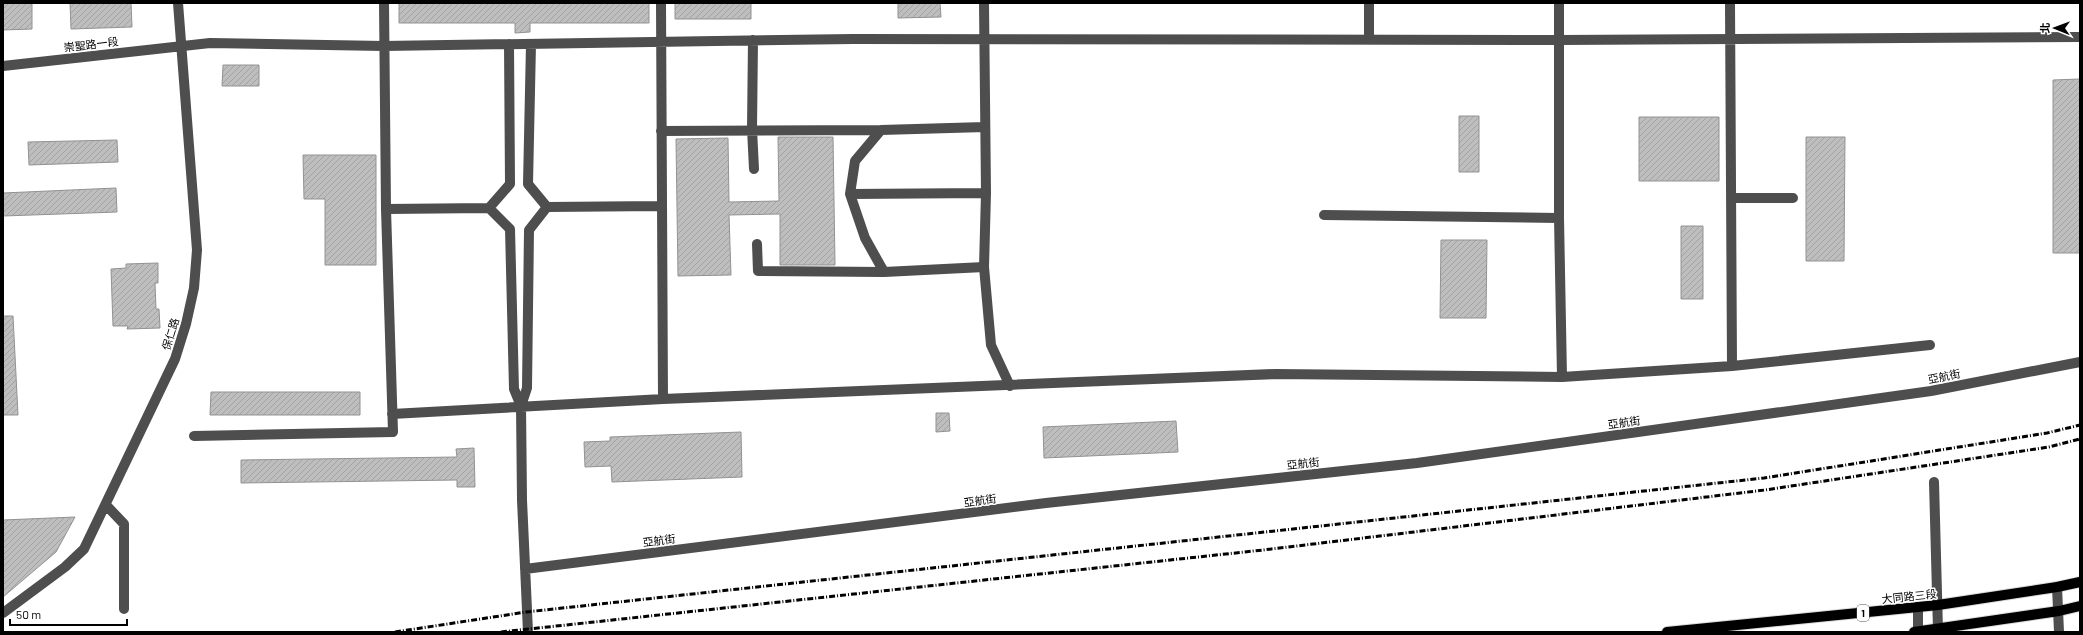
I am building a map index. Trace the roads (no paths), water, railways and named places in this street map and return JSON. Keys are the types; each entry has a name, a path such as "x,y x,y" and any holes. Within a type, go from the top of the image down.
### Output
{"main road":[{"name":"大同路三段","path":"1667,632 1938,605 2057,587 2080,582"},
{"path":"1914,632 1938,630 2059,611 2080,606"}],"street":[{"name":"保仁路","path":"3,613 65,567 84,549 174,359 186,324 194,288 197,250 178,3"},
{"path":"194,436 393,432 386,209 384,3"},
{"path":"661,3 663,399"},
{"path":"984,3 986,193 984,267 992,345 1010,386"},
{"path":"1369,3 1369,39"},
{"path":"1559,3 1559,218 1562,377"},
{"path":"1730,3 1732,366"},
{"name":"崇聖路一段","path":"3,66 210,42 384,46 661,40 1559,40 2080,37"},
{"path":"753,40 752,130 754,170"},
{"path":"489,208 510,184 509,44"},
{"path":"531,44 528,184 547,206 661,206"},
{"path":"661,131 881,130 985,127"},
{"path":"881,130 855,161 850,194 865,238 884,272"},
{"path":"510,184 528,184"},
{"path":"850,194 986,193"},
{"path":"1731,198 1793,198"},
{"path":"528,632 521,406 527,388 529,230 547,206"},
{"path":"386,209 489,208 510,229 529,230"},
{"path":"1324,214 1559,218"},
{"path":"510,229 514,389 521,406"},
{"path":"757,244 758,271 884,272 984,267"},
{"path":"392,414 663,399 1275,374 1562,377 1732,366 1930,345"},
{"name":"亞航街","path":"525,568 1046,503 1417,463 1924,392 2080,362"},
{"path":"1934,482 1938,630"},
{"path":"106,505 124,524 124,609"},
{"path":"2057,587 2059,632"},
{"path":"1918,607 1918,632"}],"railway":[{"path":"395,632 526,612 1764,478 2047,433 2080,425"},
{"path":"501,632 1263,550 1765,490 2049,447 2080,439"}]}
